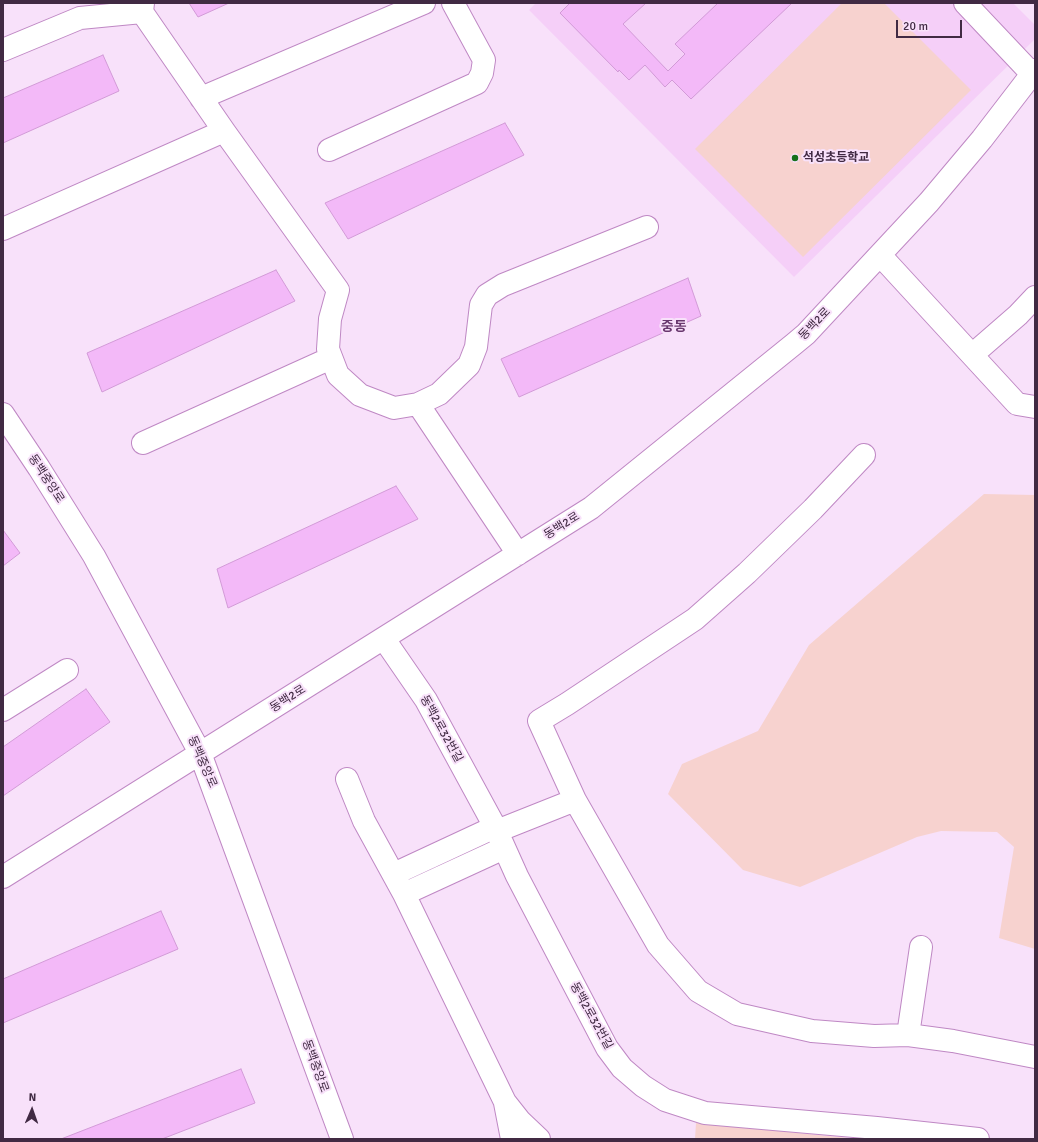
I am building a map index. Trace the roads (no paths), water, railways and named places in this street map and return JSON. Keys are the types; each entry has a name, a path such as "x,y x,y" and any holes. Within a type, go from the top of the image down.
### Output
{"street":[{"path":"201,98 424,3"},
{"path":"329,150 477,83 482,73 484,60 453,3"},
{"path":"965,3 1034,72"},
{"path":"3,50 80,18 142,8 201,98 338,290 330,319 328,349 338,376 360,395 394,408 418,404 439,394 469,365 476,347 481,305 487,295 503,285 647,227"},
{"name":"동백2로","path":"3,877 591,508 794,344 880,255 939,191 1034,72"},
{"path":"3,229 224,131"},
{"path":"880,255 1017,404 1035,407"},
{"path":"972,355 1018,315 1035,297"},
{"path":"143,443 331,358"},
{"path":"418,404 518,554"},
{"name":"동백중앙로","path":"3,414 94,556 200,753 342,1139"},
{"path":"864,455 813,509 747,573 695,619 539,722 574,800 658,946 698,991 737,1014 812,1031 874,1036 908,1035 953,1041 1035,1057"},
{"name":"동백2로32번길","path":"384,639 426,700 499,835 554,949 607,1048 622,1068 643,1086 664,1100 705,1113 877,1128 978,1139"},
{"path":"3,710 67,670"},
{"path":"347,780 364,820 394,874 505,1102 520,1121 539,1139"},
{"path":"394,874 499,835 574,800"},
{"path":"404,894 499,835"},
{"path":"908,1035 921,947"},
{"path":"505,1102 512,1139"}],"place":[{"name":"석성초등학교","path":"795,158"}],"district":[{"name":"중동","path":"674,327"}]}
